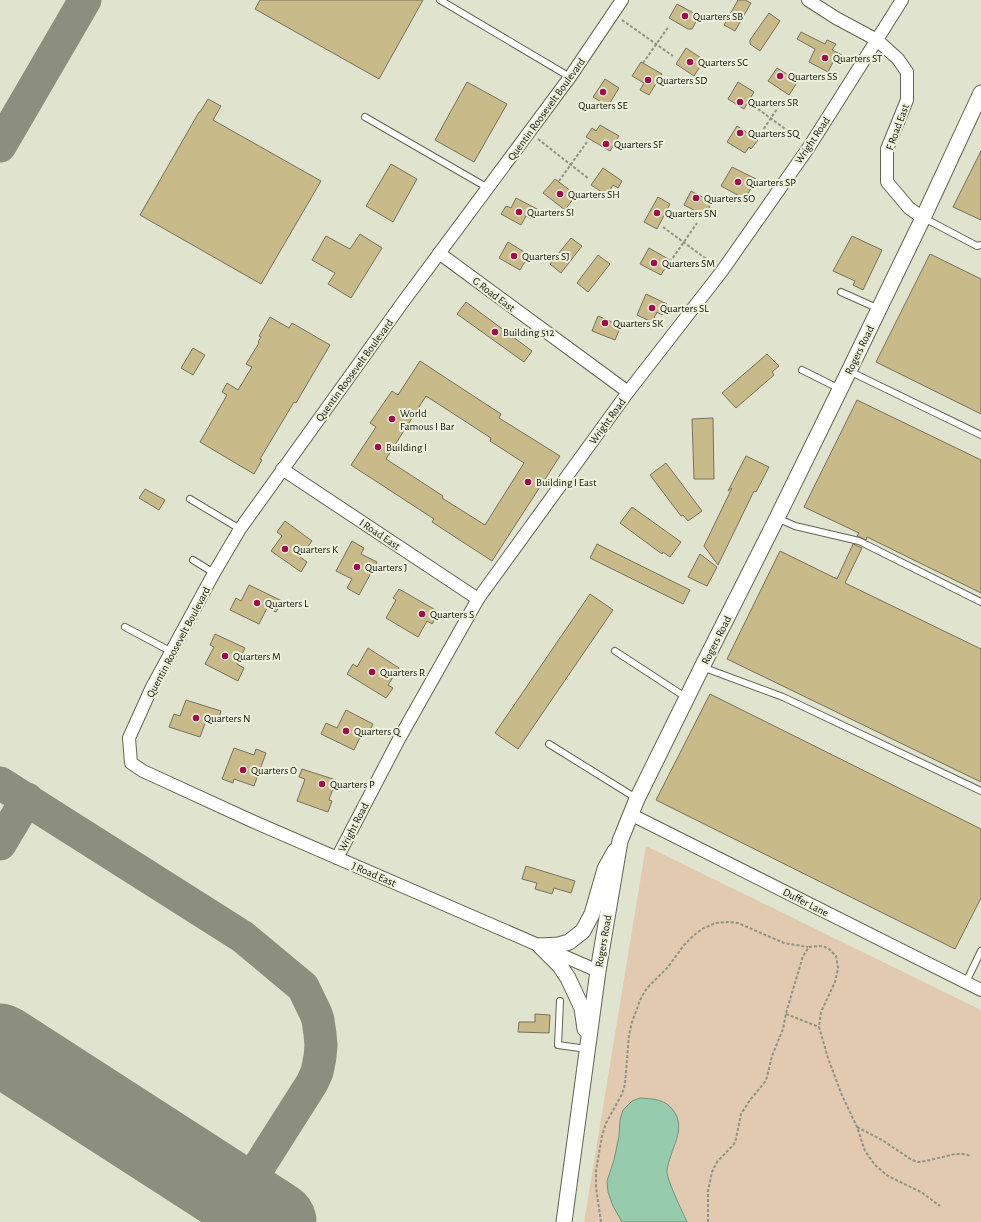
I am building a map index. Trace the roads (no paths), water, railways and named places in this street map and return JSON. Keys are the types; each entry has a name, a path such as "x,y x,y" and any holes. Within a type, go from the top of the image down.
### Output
{"street":[{"name":"Quentin Roosevelt Boulevard","path":"131,763 129,738 152,687 214,573 240,529 439,253 570,77 622,0"},
{"name":"F Road East","path":"808,0 836,18 877,40 898,58 907,72 907,100 887,149 887,182 908,208 923,218"},
{"name":"Wright Road","path":"338,858 399,739 478,599 628,392 722,271 808,147 902,0"},
{"name":"Rogers Road","path":"564,1222 598,971 620,842 630,814 849,371 923,218 981,93"},
{"name":"G Road East","path":"439,253 628,392"},
{"name":"I Road East","path":"282,469 478,599"},
{"name":"J Road East","path":"131,763 150,774 252,821 598,971"},
{"name":"Duffer Lane","path":"630,814 981,990"},
{"path":"540,946 559,946 569,942 583,931 592,914 605,869 620,842"},
{"path":"540,946 560,966 568,978 582,1008 587,1049"}],"lane":[{"path":"440,0 570,77"},
{"path":"365,117 488,188"},
{"path":"923,218 977,246 981,245"},
{"path":"841,292 879,309"},
{"path":"802,370 840,389"},
{"path":"849,371 981,435"},
{"path":"190,499 240,529"},
{"path":"777,518 795,526 859,542 981,602"},
{"path":"193,560 214,573"},
{"path":"125,627 172,652"},
{"path":"615,651 687,698"},
{"path":"702,666 783,697 981,791"},
{"path":"549,744 637,799"},
{"path":"966,982 981,951"},
{"path":"560,1001 558,1045 587,1049"}],"place":[{"name":"Quarters SB","path":"685,16"},
{"name":"Quarters ST","path":"825,58"},
{"name":"Quarters SC","path":"690,62"},
{"name":"Quarters SS","path":"780,76"},
{"name":"Quarters SD","path":"648,80"},
{"name":"Quarters SE","path":"603,92"},
{"name":"Quarters SR","path":"740,102"},
{"name":"Quarters SQ","path":"740,133"},
{"name":"Quarters SF","path":"606,144"},
{"name":"Quarters SP","path":"738,182"},
{"name":"Quarters SH","path":"560,194"},
{"name":"Quarters SO","path":"696,198"},
{"name":"Quarters SI","path":"519,212"},
{"name":"Quarters SN","path":"657,213"},
{"name":"Quarters SJ","path":"514,256"},
{"name":"Quarters SM","path":"654,263"},
{"name":"Quarters SL","path":"652,308"},
{"name":"Quarters SK","path":"605,323"},
{"name":"Building 512","path":"495,332"},
{"name":"World Famous I Bar","path":"392,419"},
{"name":"Building I","path":"378,447"},
{"name":"Building I East","path":"528,482"},
{"name":"Quarters K","path":"285,549"},
{"name":"Quarters J","path":"357,567"},
{"name":"Quarters L","path":"257,603"},
{"name":"Quarters S","path":"422,614"},
{"name":"Quarters M","path":"225,656"},
{"name":"Quarters R","path":"372,672"},
{"name":"Quarters N","path":"196,718"},
{"name":"Quarters Q","path":"346,731"},
{"name":"Quarters O","path":"243,770"},
{"name":"Quarters P","path":"322,784"}]}
